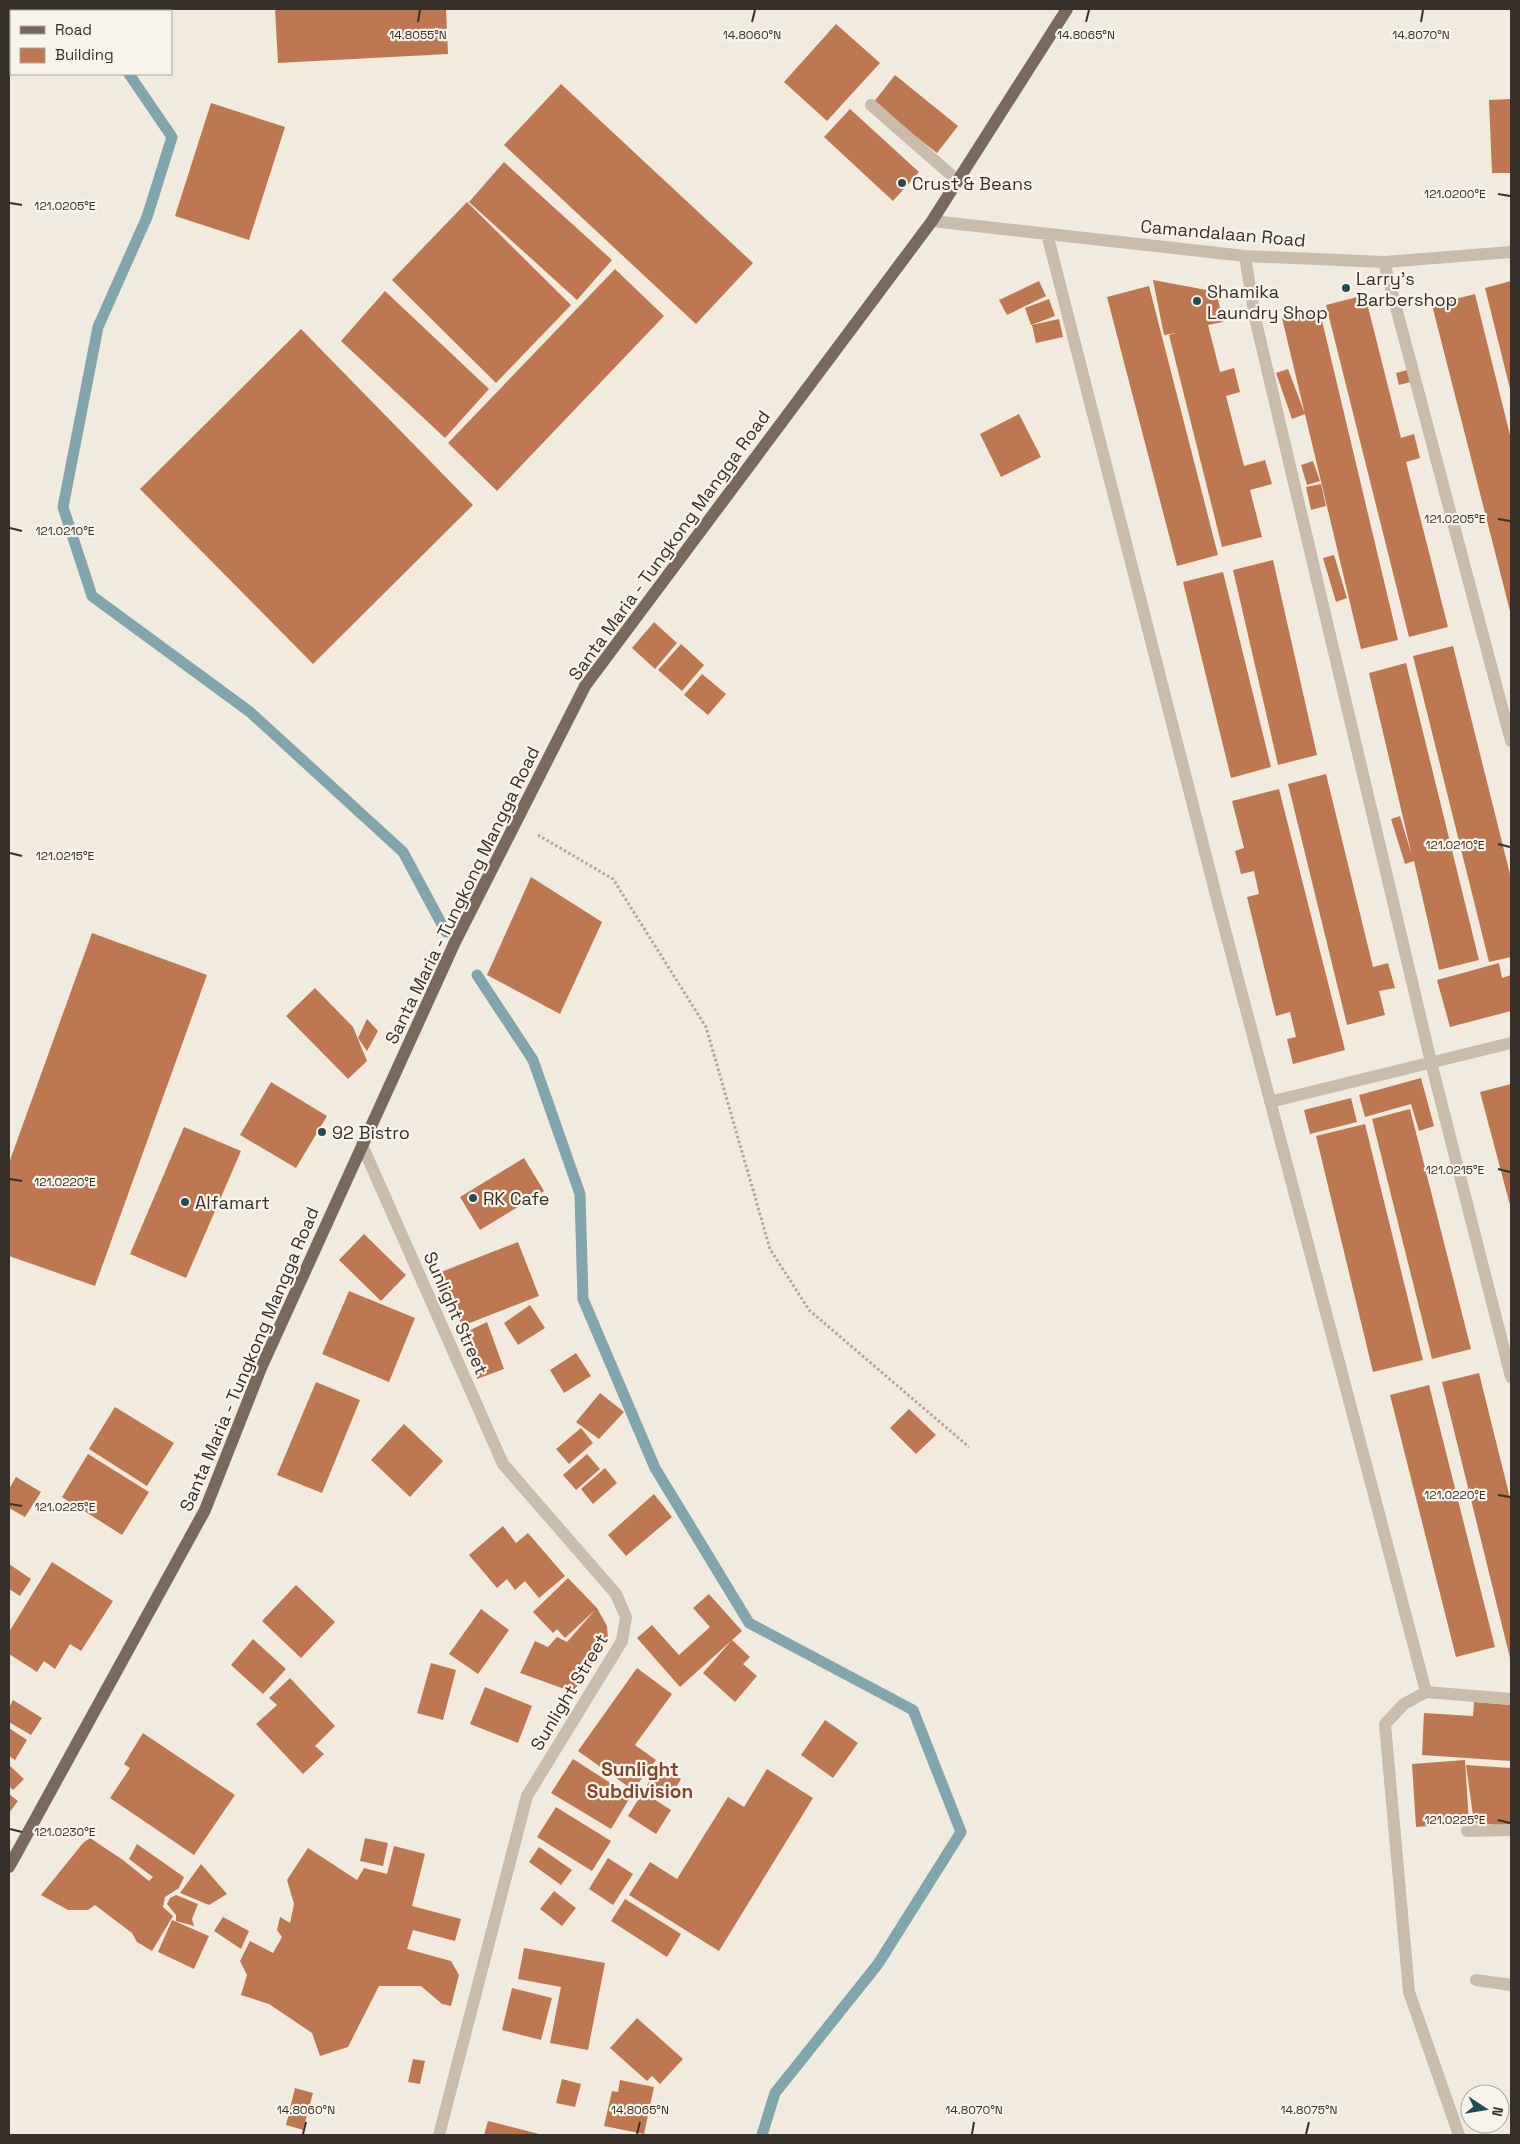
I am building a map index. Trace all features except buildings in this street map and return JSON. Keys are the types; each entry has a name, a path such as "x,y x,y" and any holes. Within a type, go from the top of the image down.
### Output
{"main road":[{"name":"Santa Maria - Tungkong Mangga Road","path":"9,1867 205,1510 261,1368 455,942 585,686 932,221 1068,9"}],"street":[{"path":"872,105 958,181"},
{"name":"Camandalaan Road","path":"932,221 1245,256 1384,262 1511,252"},
{"path":"1047,234 1270,1102 1426,1692"},
{"path":"1245,256 1255,318 1431,1062 1511,1376"},
{"path":"1384,262 1511,741"},
{"path":"1270,1102 1511,1043"},
{"name":"Sunlight Street","path":"362,1145 503,1464 616,1594 626,1617 622,1641 527,1796 439,2135"},
{"path":"1459,2135 1409,1992 1385,1724 1404,1704 1426,1692 1511,1699"},
{"path":"1467,1830 1511,1830"},
{"path":"1476,1980 1511,1985"}],"path":[{"path":"516,822 613,879 706,1027 770,1249 809,1310 969,1447"}],"waterway":[{"path":"130,75 172,137 147,217 98,327 63,507 92,596 250,712 403,852 446,932"},
{"path":"477,975 533,1060 580,1194 583,1299 655,1468 749,1623 913,1710 961,1832 878,1964 775,2093 762,2135"}],"place":[{"name":"Crust & Beans","path":"902,183"},
{"name":"Larry's Barbershop","path":"1346,288"},
{"name":"Shamika Laundry Shop","path":"1197,301"},
{"name":"92 Bistro","path":"322,1132"},
{"name":"RK Cafe","path":"473,1198"},
{"name":"Alfamart","path":"185,1202"}],"district":[{"name":"Sunlight Subdivision","path":"640,1780"}]}
